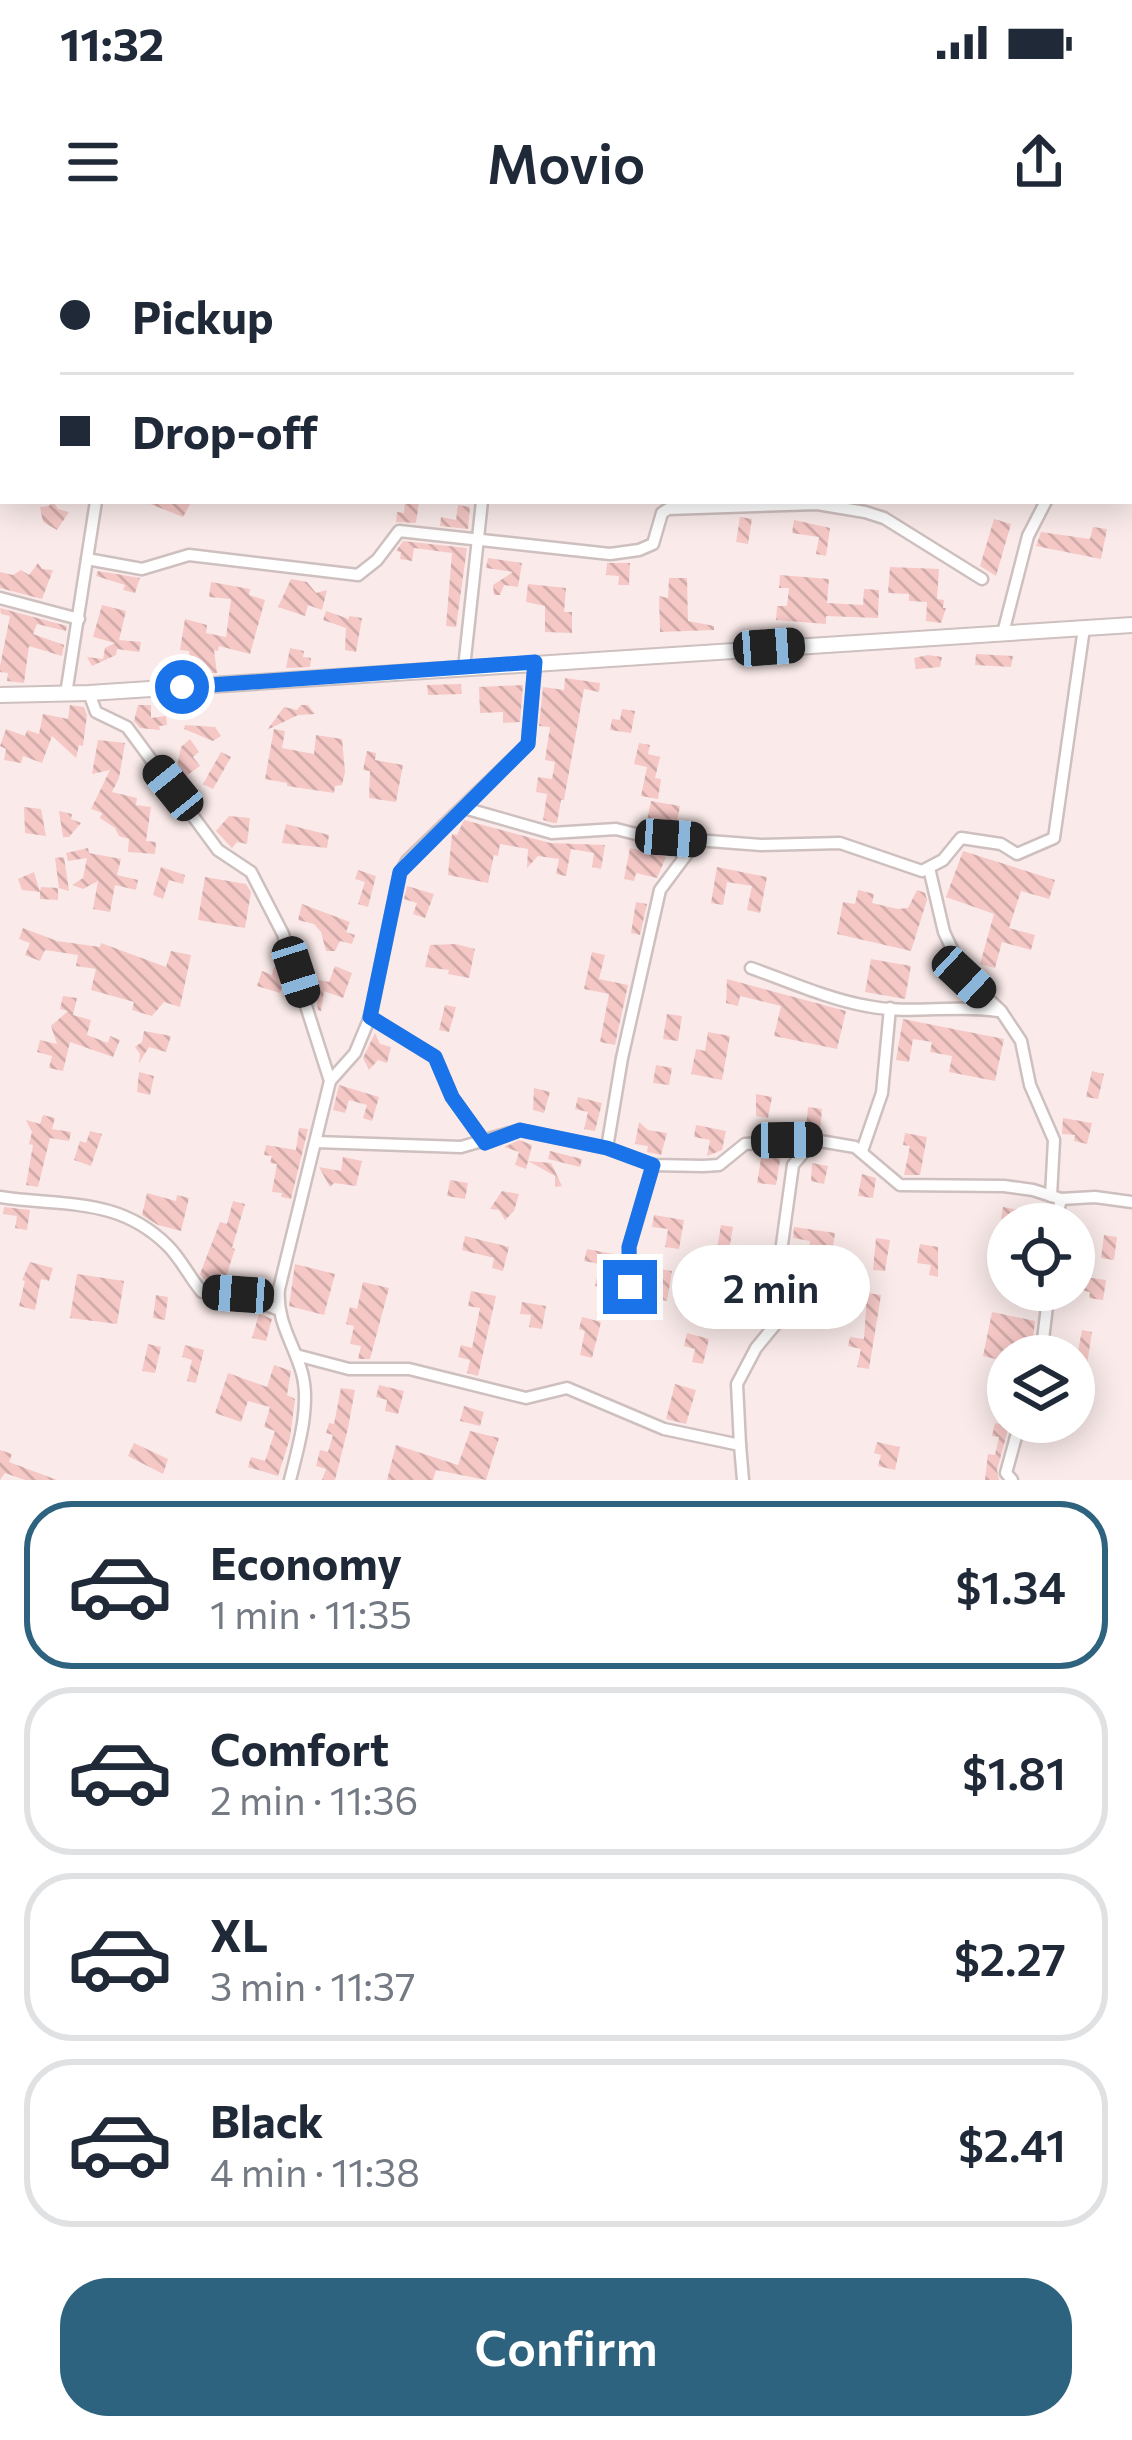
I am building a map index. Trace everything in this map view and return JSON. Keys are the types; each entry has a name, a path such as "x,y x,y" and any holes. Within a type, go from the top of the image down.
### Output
{"main road":[{"path":"7,694 88,693 1132,626"}],"street":[{"path":"66,694 96,504"},
{"path":"464,668 482,504"},
{"path":"87,559 142,569 188,555 358,575 377,560 399,531 610,554 653,544 662,513 668,508 817,504 884,518 982,579"},
{"path":"1003,633 1028,536 1044,504"},
{"path":"0,598 79,619"},
{"path":"464,808 552,833 616,829 644,836 761,845 840,843 922,871 943,860 961,838 1001,844 1016,854 1054,838 1084,628"},
{"path":"290,1480 306,1395 296,1354 277,1309 283,1266 330,1081 355,1053 370,1017 400,872 528,744 535,662"},
{"path":"88,693 97,712 127,727 218,850 251,872 284,934 330,1081"},
{"path":"0,704 7,694"},
{"path":"607,1148 660,890 698,839"},
{"path":"929,868 944,932 964,977 1001,1011 1021,1041 1030,1084 1054,1140 1056,1203"},
{"path":"751,968 866,1006 964,1006 1001,1011"},
{"path":"862,1151 882,1093 890,1008"},
{"path":"370,1017 435,1057 452,1097 485,1143"},
{"path":"316,1142 421,1148 485,1143 520,1130 607,1148 653,1165 719,1165 745,1144 814,1140 862,1151 900,1185 1004,1186 1056,1197 1132,1202"},
{"path":"743,1480 737,1384 779,1320 785,1295 780,1259 794,1165 814,1140"},
{"path":"628,1304 629,1247 653,1165"},
{"path":"0,1197 101,1206 168,1246 202,1292 238,1294 277,1309"},
{"path":"296,1354 349,1369 409,1370 526,1398 567,1388 664,1429 740,1445"},
{"path":"1012,1480 1006,1473 1014,1443"}],"building":[{"path":"55,504 69,512 57,530 43,522 40,507"},
{"path":"150,504 190,504 183,517"},
{"path":"405,504 419,504 416,523 396,522 397,512 404,513"},
{"path":"458,505 470,507 468,529 440,526 441,517 456,520"},
{"path":"740,517 752,519 748,544 736,542"},
{"path":"994,519 1011,524 996,576 980,566"},
{"path":"794,520 830,528 826,556 816,554 819,537 792,533"},
{"path":"1093,527 1107,529 1101,559 1036,546 1041,532 1090,539"},
{"path":"403,541 467,548 456,627 446,626 452,553 414,548 412,561 400,559 401,552 396,551"},
{"path":"488,558 522,563 518,587 504,585 500,595 494,595 493,585 513,572 486,568"},
{"path":"38,563 42,569 53,570 42,599 0,588 0,572 13,575 21,570 29,575"},
{"path":"607,563 630,563 629,585 618,585 619,576 606,575"},
{"path":"890,567 939,569 937,599 944,600 946,608 941,623 926,621 927,602 909,601 909,594 888,593"},
{"path":"98,571 140,578 135,593 96,576"},
{"path":"780,575 829,579 827,603 863,605 864,589 879,590 878,618 826,616 826,624 776,620 777,606 787,606 789,588 779,588"},
{"path":"669,578 687,578 688,621 714,626 714,630 660,632 659,596 668,598"},
{"path":"291,579 307,582 316,593 327,590 322,610 308,605 305,616 278,607"},
{"path":"211,582 250,589 249,595 265,600 250,654 219,646 214,650 217,673 192,675 189,651 180,650 185,619 207,625 206,633 226,637 231,599 209,597"},
{"path":"528,584 566,588 564,612 572,612 572,633 545,632 545,606 526,602"},
{"path":"102,605 126,611 119,640 141,642 139,652 117,649 116,655 92,666 87,657 103,659 105,648 115,643 93,637"},
{"path":"0,608 67,626 66,631 37,624 33,634 64,645 62,656 29,646 24,683 7,681 8,673 0,672 10,616 1,614"},
{"path":"326,611 362,618 356,652 345,650 346,628 323,620"},
{"path":"290,648 304,651 303,657 311,658 310,667 286,668"},
{"path":"976,654 1013,656 1011,667 975,665"},
{"path":"942,657 940,667 916,669 914,658"},
{"path":"565,678 600,683 599,692 584,689 564,800 557,823 553,823 543,820 547,794 536,792 538,777 552,779 555,762 545,760 550,727 539,726 543,687 564,690"},
{"path":"461,684 462,694 428,695 427,685"},
{"path":"523,685 520,722 503,723 503,712 480,713 479,687"},
{"path":"70,705 84,707 87,715 83,746 79,745 76,758 52,736 42,763 23,756 21,763 4,760 6,749 0,746 6,729 25,736 27,730 39,734 43,714 68,719"},
{"path":"138,705 151,705 151,718 166,716 167,725 159,726 160,730 140,728 134,721"},
{"path":"308,705 315,714 298,715 267,730 284,707 297,710"},
{"path":"622,709 635,711 631,733 610,730 612,719 620,720"},
{"path":"185,725 215,727 221,736 213,741 184,729"},
{"path":"274,729 285,731 282,748 314,754 316,735 342,739 342,785 335,786 334,793 265,779"},
{"path":"190,739 199,752 193,757 200,766 186,776 177,767 181,747"},
{"path":"98,740 125,743 112,792 151,807 146,841 156,842 155,854 128,852 129,839 119,836 100,818 102,813 91,809 110,770 92,774"},
{"path":"639,743 650,745 648,754 660,757 655,778 661,779 658,799 641,796 647,767 634,764"},
{"path":"367,751 376,753 375,760 403,765 396,802 369,798 370,771 363,770"},
{"path":"221,752 231,757 213,789 203,784"},
{"path":"651,801 680,806 677,822 659,819 657,827 646,826"},
{"path":"24,807 41,809 46,836 25,833"},
{"path":"59,811 81,823 69,837 63,837"},
{"path":"229,816 250,818 247,844 237,842 232,848 216,831"},
{"path":"464,820 550,843 605,845 601,869 592,867 594,853 571,849 566,876 556,874 559,859 538,856 527,868 528,849 500,844 488,883 448,875 452,834 457,835"},
{"path":"286,824 329,835 327,848 282,843"},
{"path":"88,848 89,853 121,859 117,875 138,880 136,890 115,885 110,912 93,909 98,881 83,889 72,885 83,878 87,858 68,861 66,853"},
{"path":"630,848 666,857 657,878 636,873 634,881 624,879"},
{"path":"963,851 1055,880 1049,899 1021,891 1009,928 1035,935 1031,950 1002,942 995,968 980,964 994,914 946,897"},
{"path":"64,857 69,891 59,888 55,858"},
{"path":"161,867 185,875 183,884 169,880 163,899 153,895"},
{"path":"717,867 767,877 760,913 747,910 752,886 727,882 723,905 711,903"},
{"path":"358,870 376,876 368,907 358,904 365,882 355,879"},
{"path":"34,872 40,892 22,890 18,879"},
{"path":"205,877 246,884 251,892 245,928 198,920"},
{"path":"407,886 434,894 425,918 413,914 417,903 404,899"},
{"path":"41,887 58,888 58,900 40,899"},
{"path":"858,890 874,894 872,903 898,909 908,908 917,890 925,893 911,951 837,934 843,902 855,904"},
{"path":"636,902 647,904 640,935 631,933"},
{"path":"302,904 350,922 346,932 355,935 352,944 340,941 335,951 326,951 314,924 298,920"},
{"path":"23,928 57,941 100,947 101,943 166,967 171,951 191,955 180,1007 164,1002 152,1016 132,1010 134,1002 91,990 96,969 76,966 78,955 45,950 40,961 25,955 30,943 19,939"},
{"path":"430,945 475,949 469,978 425,967"},
{"path":"592,952 605,955 599,979 628,985 615,1045 600,1042 609,994 584,989"},
{"path":"871,959 911,966 905,999 865,992"},
{"path":"335,966 352,973 343,998 324,991 318,1010 315,987 307,978 329,982"},
{"path":"274,967 286,976 280,993 257,986 262,971 272,975"},
{"path":"727,979 846,1011 837,1049 774,1036 781,1006 740,996 738,1006 726,1003"},
{"path":"63,996 77,998 73,1015 91,1020 87,1035 108,1043 110,1036 120,1040 113,1057 70,1042 63,1071 49,1068 52,1056 37,1052 40,1040 57,1044 51,1026 68,1011 60,1009"},
{"path":"445,1005 456,1007 449,1032 439,1030"},
{"path":"667,1014 682,1016 678,1041 663,1039"},
{"path":"903,1019 1004,1039 995,1081 949,1072 952,1056 930,1052 932,1042 913,1039 909,1062 896,1060"},
{"path":"144,1031 171,1036 166,1052 149,1047 139,1063 135,1047 142,1042"},
{"path":"708,1032 730,1036 722,1080 691,1074 696,1049 705,1051"},
{"path":"375,1033 380,1044 391,1047 387,1063 378,1060 369,1070 363,1058"},
{"path":"656,1065 672,1068 669,1085 653,1083"},
{"path":"1092,1071 1104,1074 1098,1099 1086,1097"},
{"path":"139,1072 154,1076 150,1095 137,1092"},
{"path":"339,1085 379,1097 372,1121 363,1118 367,1105 349,1100 345,1113 333,1110"},
{"path":"534,1088 550,1092 544,1113 533,1110"},
{"path":"756,1094 772,1097 768,1118 756,1116"},
{"path":"578,1097 602,1103 595,1131 584,1129 588,1112 575,1109"},
{"path":"808,1107 822,1109 820,1130 806,1128"},
{"path":"43,1115 55,1118 52,1129 71,1132 69,1141 50,1138 38,1187 26,1185 33,1145 26,1120 40,1124"},
{"path":"1063,1118 1092,1123 1087,1144 1074,1141 1075,1135 1062,1134"},
{"path":"639,1122 648,1130 667,1133 661,1155 635,1144"},
{"path":"696,1125 726,1131 722,1150 707,1156 710,1140 694,1137"},
{"path":"299,1128 308,1129 291,1199 272,1192 277,1164 270,1163 272,1156 264,1155 266,1145 296,1150"},
{"path":"90,1131 102,1134 91,1166 74,1160 80,1141 86,1143"},
{"path":"905,1133 927,1137 920,1175 904,1175 910,1146 903,1145"},
{"path":"519,1140 532,1145 526,1169 515,1165 519,1152 504,1147"},
{"path":"550,1151 582,1159 580,1167 548,1159"},
{"path":"762,1153 781,1155 776,1185 757,1183"},
{"path":"343,1157 362,1161 356,1186 334,1183 330,1187 319,1167 341,1171"},
{"path":"528,1161 551,1163 562,1186 555,1187 555,1176"},
{"path":"812,1163 828,1166 824,1184 811,1181"},
{"path":"862,1174 876,1178 873,1198 858,1196"},
{"path":"450,1180 468,1183 465,1199 447,1196"},
{"path":"502,1191 519,1194 514,1211 505,1220 499,1210 490,1209"},
{"path":"147,1193 176,1201 177,1195 189,1198 181,1231 142,1215"},
{"path":"233,1201 245,1204 235,1249 224,1283 208,1283 200,1274 220,1222 227,1224"},
{"path":"4,1207 30,1210 27,1230 15,1228 17,1216 3,1214"},
{"path":"654,1215 684,1220 679,1249 665,1247 668,1229 652,1227"},
{"path":"721,1225 733,1227 729,1250 717,1249"},
{"path":"794,1227 835,1233 829,1274 806,1270 810,1241 793,1238"},
{"path":"1104,1235 1117,1237 1114,1260 1101,1258"},
{"path":"465,1236 509,1247 503,1271 492,1268 494,1258 462,1250"},
{"path":"876,1238 890,1240 885,1271 873,1270"},
{"path":"920,1244 938,1247 938,1277 929,1275 931,1265 917,1263"},
{"path":"587,1249 619,1255 613,1289 595,1286 600,1264 584,1261"},
{"path":"30,1262 53,1268 49,1281 41,1279 35,1310 19,1306"},
{"path":"295,1264 335,1274 324,1315 289,1306"},
{"path":"648,1267 672,1271 667,1301 653,1298 656,1281 646,1279"},
{"path":"77,1274 124,1281 117,1324 70,1318"},
{"path":"1095,1278 1106,1280 1103,1300 1095,1299"},
{"path":"363,1282 389,1288 370,1359 358,1359 361,1346 350,1344 354,1326 346,1324 350,1307 357,1309"},
{"path":"471,1291 496,1296 478,1376 467,1373 470,1360 458,1357 461,1345 472,1348 480,1308 468,1306"},
{"path":"867,1293 881,1295 869,1369 857,1367 861,1349 848,1346 850,1337 864,1339"},
{"path":"156,1295 168,1297 165,1320 153,1318"},
{"path":"522,1302 546,1306 542,1329 529,1327 531,1315 520,1314"},
{"path":"992,1312 1035,1321 1033,1335 987,1335"},
{"path":"259,1314 272,1319 266,1341 252,1338"},
{"path":"582,1317 601,1322 592,1358 580,1355 585,1331 579,1329"},
{"path":"687,1333 709,1339 703,1364 692,1362 695,1349 684,1346"},
{"path":"148,1344 161,1347 155,1373 142,1371"},
{"path":"185,1345 204,1350 196,1383 187,1381 192,1360 182,1357"},
{"path":"274,1365 291,1371 287,1395 295,1399 278,1476 248,1467 251,1457 265,1461 275,1431 264,1427 270,1407 248,1401 241,1422 215,1413 228,1373 267,1387"},
{"path":"675,1384 696,1390 686,1424 666,1419"},
{"path":"379,1385 404,1391 398,1414 385,1411 387,1400 376,1397"},
{"path":"341,1388 355,1390 348,1428 335,1480 322,1480 326,1469 316,1466 320,1450 328,1452 333,1435 326,1433 329,1423 334,1424"},
{"path":"464,1406 484,1412 480,1426 460,1421"},
{"path":"470,1431 499,1438 486,1480 436,1470 433,1480 387,1480 396,1445 458,1465"},
{"path":"877,1442 900,1447 895,1470 878,1466"},
{"path":"134,1443 168,1459 163,1474 128,1456"},
{"path":"998,1443 1004,1443 999,1480 985,1480 988,1454 995,1455"},
{"path":"0,1450 12,1454 9,1462 57,1480 25,1480 5,1473 0,1480"}],"route":[{"path":"182,687 535,662 528,744 400,872 370,1017 435,1057 452,1097 485,1143 520,1130 607,1148 653,1165 629,1247 630,1287"}]}
